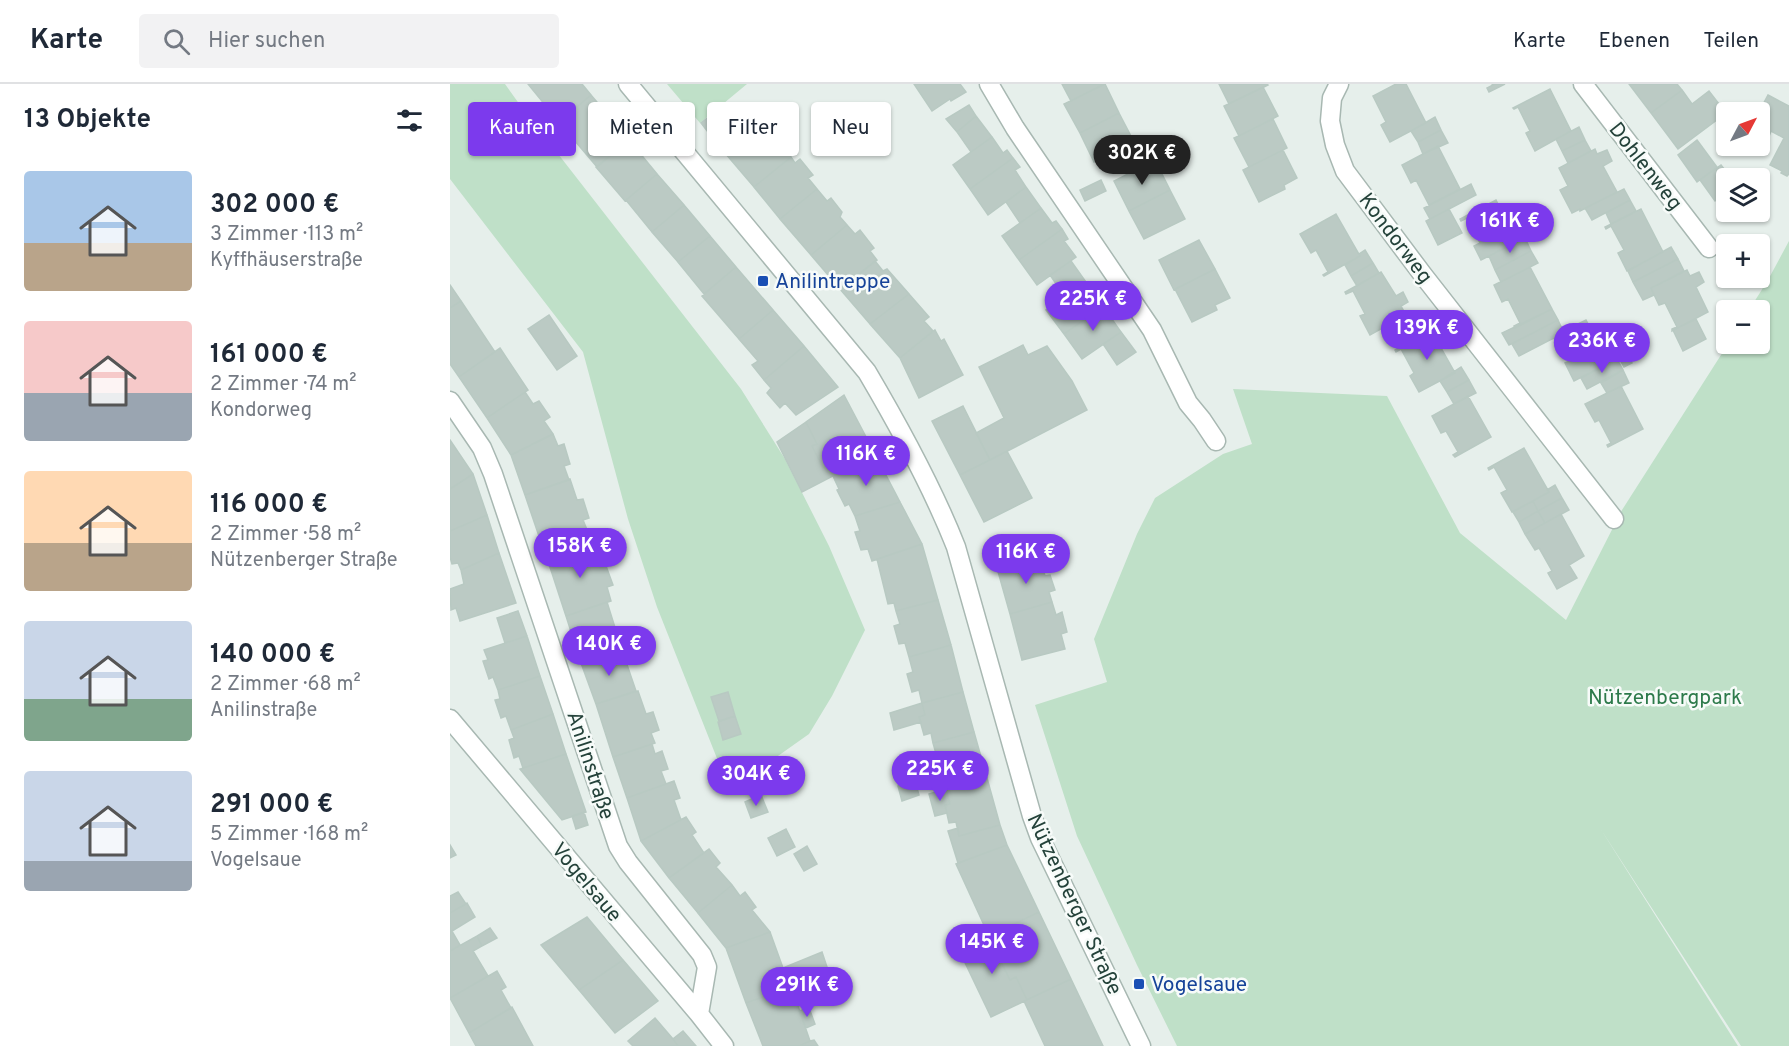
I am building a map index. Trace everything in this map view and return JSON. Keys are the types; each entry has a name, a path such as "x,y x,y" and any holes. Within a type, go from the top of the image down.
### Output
{"street":[{"name":"Nützenberger Straße","path":"628,84 867,372 894,417 956,547 1040,838 1141,1046"},
{"path":"989,84 1015,128 1152,330 1188,403 1216,441"},
{"name":"Kondorweg","path":"1339,84 1332,98 1330,121 1335,145 1345,171 1614,519"},
{"name":"Dohlenweg","path":"1583,84 1709,248"},
{"name":"Anilinstraße","path":"450,401 482,448 493,474 618,846 628,862 702,955 707,967 699,1014"},
{"name":"Vogelsaue","path":"450,719 724,1046"}],"green space":[{"path":"450,84 505,84 518,102 468,102 468,156 560,156 741,389 785,459 829,546 865,630 832,696 809,734 744,780 720,766 657,607 628,519 583,352 450,179"},
{"path":"667,84 747,84 725,102 707,102 707,117 700,123 695,117 695,102 682,102"},
{"name":"Nützenbergpark","path":"1789,241 1789,1046 1741,1046 1600,828 1738,1046 1177,1046 1077,836 1035,705 1107,682 1094,639 1137,534 1155,498 1223,454 1252,444 1233,389 1387,396 1460,533 1566,620 1622,510 1722,354 1770,354 1770,300 1755,300 1763,288 1770,288 1770,276"}],"building":[{"path":"528,84 582,84 591,95 576,108 576,102 543,102"},
{"path":"914,84 960,84 966,92 932,111"},
{"path":"1062,84 1104,84 1071,101"},
{"path":"1105,84 1119,113 1080,133 1064,104"},
{"path":"1219,84 1267,84 1268,85 1229,104"},
{"path":"1396,84 1406,84 1426,123 1390,142 1381,125 1386,122 1373,96"},
{"path":"1492,84 1505,84 1489,92 1487,88"},
{"path":"1629,84 1677,84 1682,90 1651,113"},
{"path":"1263,87 1278,116 1239,136 1224,106"},
{"path":"1550,89 1571,131 1535,151 1526,133 1530,131 1518,107 1513,108"},
{"path":"1682,90 1692,104 1709,91 1718,102 1716,120 1678,149 1651,113"},
{"path":"591,95 597,102 588,102 588,156 610,156 597,167 576,142 576,108"},
{"path":"1768,95 1789,106 1789,174 1787,176 1770,165 1784,138 1771,131 1770,134 1770,102 1764,102"},
{"path":"969,105 976,116 957,132 946,119"},
{"path":"1119,113 1134,142 1094,162 1080,133"},
{"path":"976,116 992,137 971,152 957,132"},
{"path":"1435,117 1441,130 1418,142 1411,131"},
{"path":"707,118 707,131 701,123"},
{"path":"1273,119 1287,148 1249,167 1234,138"},
{"path":"1579,127 1585,140 1562,151 1556,139"},
{"path":"1441,130 1448,143 1423,154 1418,142"},
{"path":"992,137 1003,153 1007,150 1013,158 970,189 953,165"},
{"path":"1585,140 1591,151 1568,163 1562,151"},
{"path":"1697,140 1717,167 1697,182 1678,155"},
{"path":"1438,146 1460,189 1429,205 1416,180 1411,183 1402,165"},
{"path":"1595,149 1597,154 1607,150 1612,161 1603,166 1617,192 1572,213 1560,190 1568,186 1559,168"},
{"path":"1283,150 1297,178 1284,185 1285,189 1259,202 1243,170"},
{"path":"609,156 642,156 657,174 625,201 596,167"},
{"path":"728,156 790,156 791,157 754,187"},
{"path":"791,157 795,163 800,159 813,175 808,178 817,189 780,219 754,187"},
{"path":"1013,158 1020,167 1015,170 1026,187 988,215 970,189"},
{"path":"1155,160 1170,190 1129,211 1114,181"},
{"path":"1716,169 1715,201 1700,180"},
{"path":"657,174 684,205 652,232 626,200"},
{"path":"1101,180 1106,191 1085,201 1080,190"},
{"path":"1471,184 1476,195 1430,219 1424,208"},
{"path":"1026,187 1041,208 1020,223 1006,202"},
{"path":"817,189 827,201 831,198 842,212 840,217 847,225 811,255 780,219"},
{"path":"1624,189 1630,200 1592,220 1585,208"},
{"path":"1170,190 1185,219 1144,239 1129,211"},
{"path":"1496,200 1517,242 1481,260 1474,246 1480,243 1467,218 1461,221 1460,219"},
{"path":"1630,200 1636,211 1611,224 1606,213"},
{"path":"684,205 710,236 678,262 652,232"},
{"path":"1041,208 1052,223 1056,221 1062,229 1019,260 1002,236"},
{"path":"1449,209 1462,233 1438,245 1426,221"},
{"path":"1641,209 1663,252 1627,271 1618,253 1624,250 1611,226 1606,229 1605,227"},
{"path":"1336,214 1360,256 1324,276 1328,272 1316,250 1311,253 1300,234"},
{"path":"847,225 855,234 860,230 874,248 870,251 877,260 840,289 811,255"},
{"path":"1062,229 1068,239 1064,241 1076,257 1037,285 1019,260"},
{"path":"710,236 736,267 704,294 678,262"},
{"path":"1525,238 1531,251 1495,270 1489,256"},
{"path":"1199,240 1215,269 1174,290 1159,260"},
{"path":"1671,247 1678,259 1633,282 1628,271"},
{"path":"1365,250 1373,263 1351,276 1345,265"},
{"path":"1531,251 1538,263 1501,282 1495,270"},
{"path":"1678,259 1684,271 1651,288 1654,295 1643,300 1633,282"},
{"path":"875,261 883,271 887,269 909,294 870,324 840,289"},
{"path":"1071,261 1086,282 1065,297 1050,275"},
{"path":"1373,263 1379,273 1357,286 1351,276"},
{"path":"736,267 773,310 739,339 702,296"},
{"path":"1530,267 1552,309 1515,328 1514,326 1520,323 1508,299 1502,302 1494,285"},
{"path":"1215,269 1230,298 1215,305 1217,310 1192,322 1175,289"},
{"path":"1687,270 1690,276 1699,272 1704,282 1696,287 1708,312 1672,331 1677,327 1665,303 1659,305 1651,288"},
{"path":"1381,272 1396,296 1403,292 1408,302 1401,306 1406,315 1370,335 1360,316 1365,314 1353,291 1346,294 1345,292"},
{"path":"1086,282 1097,297 1101,294 1108,303 1064,334 1046,310"},
{"path":"450,285 461,301 450,308"},
{"path":"909,294 929,317 924,321 933,331 900,358 870,324"},
{"path":"461,301 495,352 459,377 450,364 450,308"},
{"path":"1108,303 1114,311 1109,315 1121,332 1082,359 1064,334"},
{"path":"1552,309 1558,320 1509,345 1502,333"},
{"path":"773,310 804,346 764,380 752,365 758,361 739,339"},
{"path":"549,315 577,356 557,370 528,329"},
{"path":"1696,319 1706,339 1683,351 1673,330"},
{"path":"1558,320 1563,331 1519,356 1512,344"},
{"path":"1586,320 1609,363 1574,381 1565,363 1570,361 1557,337 1552,339 1551,337"},
{"path":"935,330 941,341 944,339 963,375 919,398 900,358"},
{"path":"1431,330 1455,373 1419,392 1410,376 1414,373 1401,349 1396,352 1395,350"},
{"path":"1121,332 1136,352 1117,365 1103,344"},
{"path":"1618,335 1632,363 1624,367 1619,358 1609,363 1599,345"},
{"path":"1023,345 1028,355 1047,346 1072,381 1087,410 990,460 976,433 1004,418 979,367"},
{"path":"804,346 838,387 796,415 785,403 780,408 767,393 771,388 764,380"},
{"path":"500,348 528,390 487,418 459,377"},
{"path":"1617,359 1623,370 1587,389 1581,378"},
{"path":"1461,367 1469,380 1447,392 1440,381"},
{"path":"1623,370 1629,383 1607,393 1601,383"},
{"path":"1469,380 1476,393 1454,404 1447,392"},
{"path":"1621,386 1643,429 1608,447 1607,445 1611,443 1599,420 1595,422 1585,404"},
{"path":"525,392 533,404 539,401 550,417 544,421 553,434 511,455 487,418"},
{"path":"844,395 875,454 833,476 828,465 823,468 812,446 817,444 806,422"},
{"path":"1468,396 1491,437 1455,457 1453,455 1458,452 1446,431 1441,433 1432,416"},
{"path":"963,406 990,460 960,475 932,421"},
{"path":"806,422 817,444 812,446 823,468 828,465 833,476 802,492 777,442"},
{"path":"553,434 558,446 564,444 570,464 564,466 569,480 525,495 511,455"},
{"path":"450,440 473,474 450,489"},
{"path":"1524,448 1549,492 1512,512 1501,493 1507,490 1494,467 1489,470 1488,468"},
{"path":"1007,451 1032,498 984,522 960,475"},
{"path":"875,454 900,502 855,516 849,504 845,506 833,476"},
{"path":"473,474 487,515 450,531 450,489"},
{"path":"570,479 577,500 583,499 589,518 583,520 588,532 543,548 525,495"},
{"path":"1555,485 1562,498 1538,511 1533,501 1549,492 1547,490"},
{"path":"1562,498 1569,510 1545,523 1538,511"},
{"path":"1533,501 1538,511 1519,522 1513,512"},
{"path":"900,502 922,544 872,561 868,549 861,550 855,532 860,531 855,516"},
{"path":"1538,511 1545,523 1525,534 1519,522"},
{"path":"1561,514 1584,556 1569,565 1577,578 1557,589 1548,573 1552,571 1539,548 1535,550 1525,534"},
{"path":"487,515 499,553 461,570 458,563 452,564 450,557 450,531"},
{"path":"591,543 600,568 606,566 613,585 607,587 611,601 566,616 547,558"},
{"path":"922,544 938,600 896,611 894,603 888,604 877,559"},
{"path":"499,553 516,603 460,621 456,608 451,610 450,589 464,584 461,570"},
{"path":"1039,556 1045,576 1050,575 1055,590 1049,592 1052,602 1010,614 997,568"},
{"path":"938,600 951,645 909,657 905,643 899,644 894,626 900,624 896,611"},
{"path":"607,602 622,650 581,663 566,616"},
{"path":"1052,602 1056,615 1062,612 1067,632 1061,634 1065,649 1022,660 1010,614"},
{"path":"518,611 527,636 505,643 497,618"},
{"path":"527,636 540,676 498,690 493,677 489,679 483,661 488,660 484,650"},
{"path":"951,645 963,692 922,703 919,690 912,692 907,674 913,672 909,657"},
{"path":"622,650 636,691 596,704 581,663"},
{"path":"540,676 553,714 511,730 506,716 501,718 495,700 500,699 498,690"},
{"path":"638,691 646,714 653,712 659,730 651,733 655,743 613,757 596,704"},
{"path":"728,692 735,716 719,721 711,697"},
{"path":"963,692 974,732 933,743 931,733 924,735 919,717 925,715 922,703"},
{"path":"922,703 925,715 919,717 921,722 894,730 890,713"},
{"path":"553,714 566,754 523,768 519,756 514,758 509,740 514,738 511,730"},
{"path":"735,716 741,734 723,740 718,722"},
{"path":"974,732 987,778 946,789 942,775 937,776 931,758 937,757 933,743"},
{"path":"652,744 655,754 662,751 668,769 661,771 666,784 627,798 613,757"},
{"path":"566,754 586,812 562,820 520,769"},
{"path":"987,778 1000,825 959,836 956,822 949,823 945,805 950,804 946,789"},
{"path":"674,781 680,798 674,800 681,820 641,841 627,798"},
{"path":"915,781 919,795 902,801 898,786"},
{"path":"946,789 950,804 945,805 947,813 935,816 929,794"},
{"path":"761,795 768,812 751,818 745,802"},
{"path":"584,812 588,825 576,829 572,816"},
{"path":"686,817 696,832 692,835 704,853 669,878 641,841"},
{"path":"1000,825 1007,845 958,863 948,831 958,828 959,836"},
{"path":"786,829 795,847 777,856 768,838"},
{"path":"450,845 456,855 450,858"},
{"path":"1007,845 1039,912 989,936 956,864"},
{"path":"807,846 817,864 804,871 794,854"},
{"path":"709,849 720,863 716,867 732,885 698,913 669,878"},
{"path":"732,885 740,896 745,892 756,907 752,910 770,932 726,948 698,913"},
{"path":"458,892 466,904 450,913 450,896"},
{"path":"467,903 475,917 452,931 460,945 450,951 450,913"},
{"path":"1039,912 1071,979 1027,1000 1016,977 1010,980 1000,959 1006,956 995,933"},
{"path":"587,917 623,960 579,990 541,945"},
{"path":"490,928 497,938 482,946 477,936"},
{"path":"770,932 783,968 822,952 829,973 746,1003 726,948"},
{"path":"995,933 1006,956 1000,959 1010,980 1016,977 1027,1000 991,1017 959,950"},
{"path":"477,936 482,946 473,951 488,976 450,998 450,951"},
{"path":"623,960 658,1001 615,1033 579,990"},
{"path":"497,971 506,987 501,990 511,1008 469,1033 450,998"},
{"path":"829,973 837,992 798,1006 810,1041 799,1046 763,1046 746,1003"},
{"path":"1071,979 1103,1046 1045,1046 1024,1001"},
{"path":"512,1007 533,1046 476,1046 469,1033"},
{"path":"809,1008 815,1024 806,1028 799,1011"},
{"path":"655,1018 678,1046 633,1046 628,1041"},
{"path":"683,1031 696,1046 678,1046 673,1039"},
{"path":"814,1040 818,1046 799,1046 810,1041"}],"place":[{"name":"Anilintreppe","path":"763,281"},
{"name":"Vogelsaue","path":"1139,984"}]}
